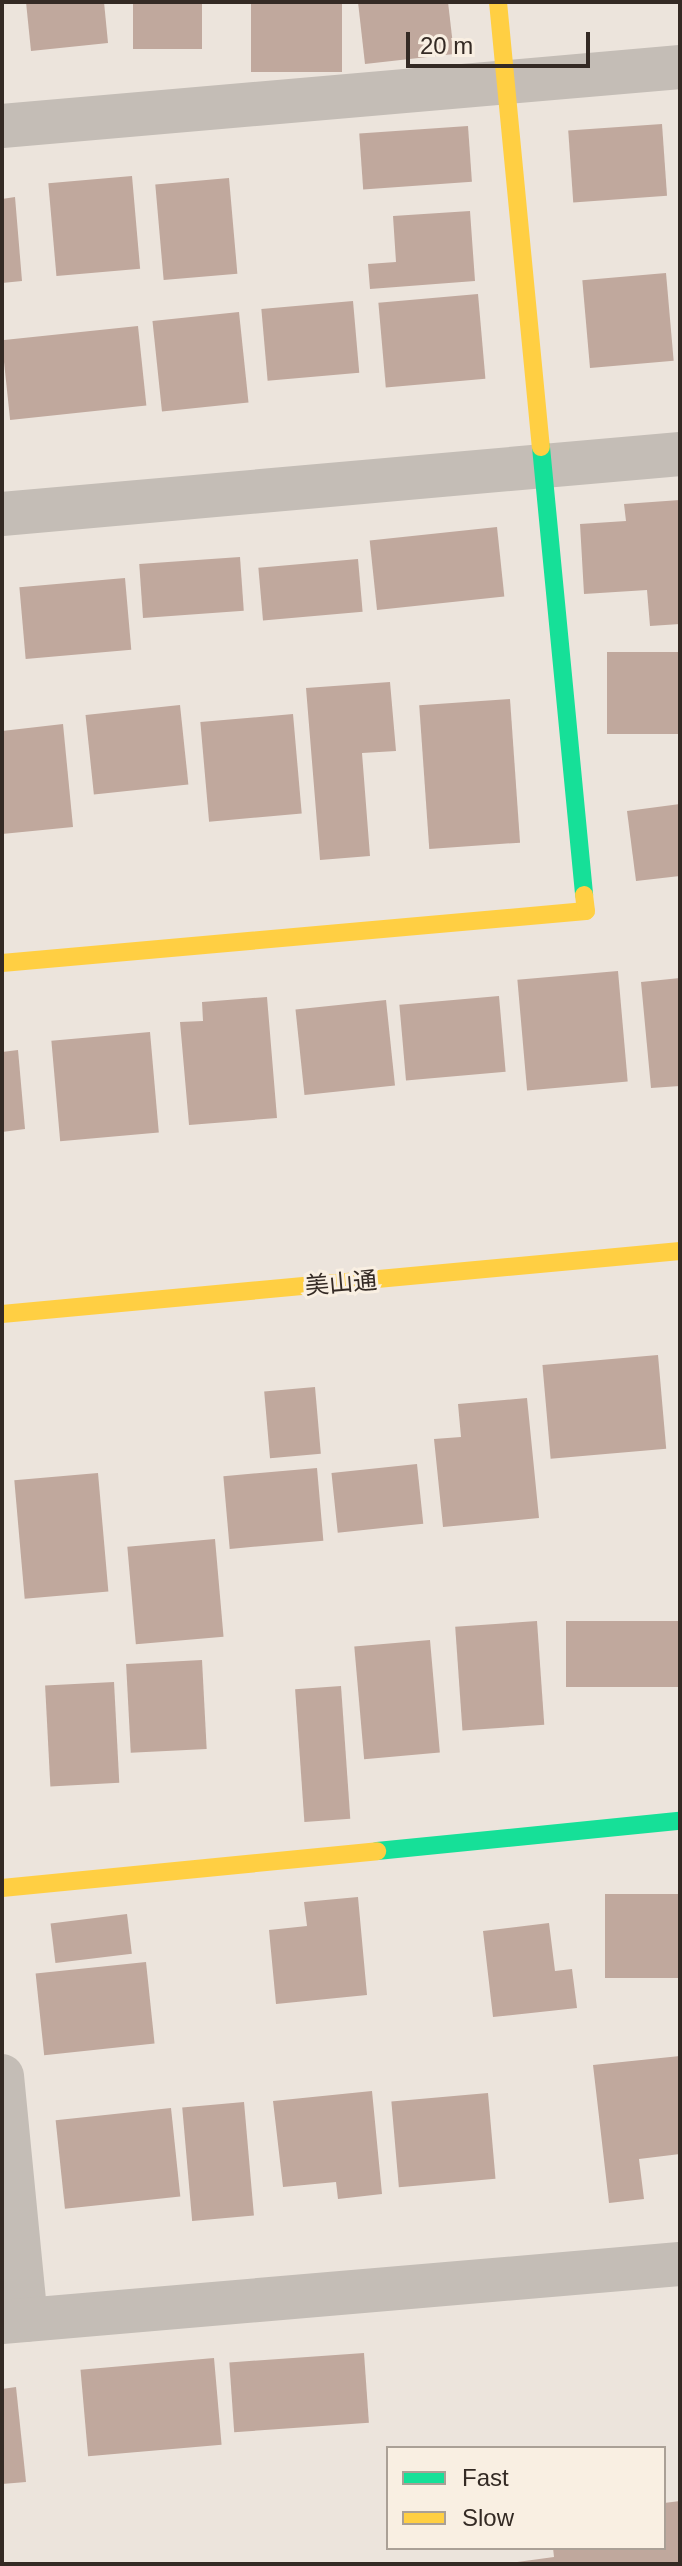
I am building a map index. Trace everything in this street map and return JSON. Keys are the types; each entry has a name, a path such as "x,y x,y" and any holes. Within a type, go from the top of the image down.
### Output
{"street":[{"path":"2,963 586,911 498,2"},
{"path":"2,126 680,67"},
{"path":"2,514 680,454"},
{"name":"美山通","path":"2,1314 680,1251"},
{"path":"2,1888 680,1821"},
{"path":"2,2076 14,2321 680,2264"}],"building":[{"path":"26,2 104,2 108,43 31,51"},
{"path":"133,2 202,2 202,49 133,49"},
{"path":"251,2 342,2 342,72 251,72"},
{"path":"358,2 448,2 454,54 365,64"},
{"path":"662,124 667,196 573,202 568,131"},
{"path":"468,126 472,182 363,189 359,134"},
{"path":"132,176 140,269 56,276 48,183"},
{"path":"229,178 237,274 164,280 155,184"},
{"path":"15,197 22,281 2,283 2,199"},
{"path":"470,211 475,281 370,289 368,264 396,262 393,216"},
{"path":"666,273 674,361 590,368 582,280"},
{"path":"478,294 485,379 386,387 378,303"},
{"path":"353,301 359,373 268,381 261,309"},
{"path":"239,312 249,403 162,412 152,321"},
{"path":"138,326 146,406 10,420 2,340"},
{"path":"680,500 680,624 650,626 647,590 584,594 580,524 626,521 624,504"},
{"path":"497,527 504,597 377,610 370,540"},
{"path":"240,557 244,611 143,618 139,564"},
{"path":"358,559 363,612 263,621 258,568"},
{"path":"125,578 131,650 26,659 19,587"},
{"path":"607,652 680,652 680,734 607,734"},
{"path":"390,682 396,751 362,753 370,856 320,860 306,688"},
{"path":"510,699 520,843 429,849 419,705"},
{"path":"180,705 188,785 94,794 86,715"},
{"path":"293,714 302,814 209,822 200,722"},
{"path":"63,724 73,827 2,834 2,731"},
{"path":"680,804 680,876 636,881 627,811"},
{"path":"618,971 628,1082 527,1090 517,980"},
{"path":"680,978 680,1086 651,1088 641,982"},
{"path":"499,996 506,1072 406,1080 399,1005"},
{"path":"267,997 277,1118 189,1125 180,1022 203,1021 202,1002"},
{"path":"386,1000 395,1086 304,1095 295,1010"},
{"path":"150,1032 159,1133 60,1141 51,1041"},
{"path":"18,1050 25,1129 2,1132 2,1052"},
{"path":"658,1355 666,1449 551,1459 542,1365"},
{"path":"315,1387 321,1454 270,1458 264,1391"},
{"path":"527,1398 539,1518 443,1527 434,1439 461,1437 458,1404"},
{"path":"417,1464 423,1524 338,1533 331,1473"},
{"path":"317,1468 323,1541 230,1549 223,1476"},
{"path":"98,1473 108,1592 25,1599 14,1480"},
{"path":"215,1539 224,1637 136,1644 127,1547"},
{"path":"537,1621 544,1725 462,1730 455,1627"},
{"path":"566,1621 680,1621 680,1687 566,1687"},
{"path":"430,1640 440,1753 364,1759 354,1647"},
{"path":"202,1660 207,1749 131,1753 126,1664"},
{"path":"114,1682 119,1783 50,1786 45,1686"},
{"path":"341,1686 350,1819 304,1822 295,1689"},
{"path":"605,1894 680,1894 680,1978 605,1978"},
{"path":"358,1897 367,1995 276,2004 269,1930 307,1926 304,1902"},
{"path":"127,1914 132,1954 55,1963 51,1923"},
{"path":"549,1923 555,1971 572,1969 577,2008 493,2017 483,1931"},
{"path":"146,1962 155,2044 44,2055 36,1974"},
{"path":"680,2056 680,2154 639,2159 644,2199 609,2203 593,2065"},
{"path":"372,2091 382,2194 338,2199 336,2182 283,2187 273,2101"},
{"path":"488,2093 495,2179 399,2187 391,2101"},
{"path":"244,2102 254,2216 192,2221 182,2107"},
{"path":"171,2108 180,2197 65,2209 56,2120"},
{"path":"364,2353 369,2423 234,2432 229,2362"},
{"path":"214,2358 222,2445 88,2456 81,2370"},
{"path":"16,2387 26,2482 2,2484 2,2389"},
{"path":"680,2501 680,2564 502,2564 554,2557 553,2550 666,2550 666,2503"}],"traffic: fast":[{"path":"541,447 584,895"},
{"path":"377,1851 680,1821"}],"traffic: slow":[{"path":"498,2 541,447"},
{"path":"2,963 586,911 584,895"},
{"path":"2,1314 680,1251"},
{"path":"2,1888 377,1851"}]}
